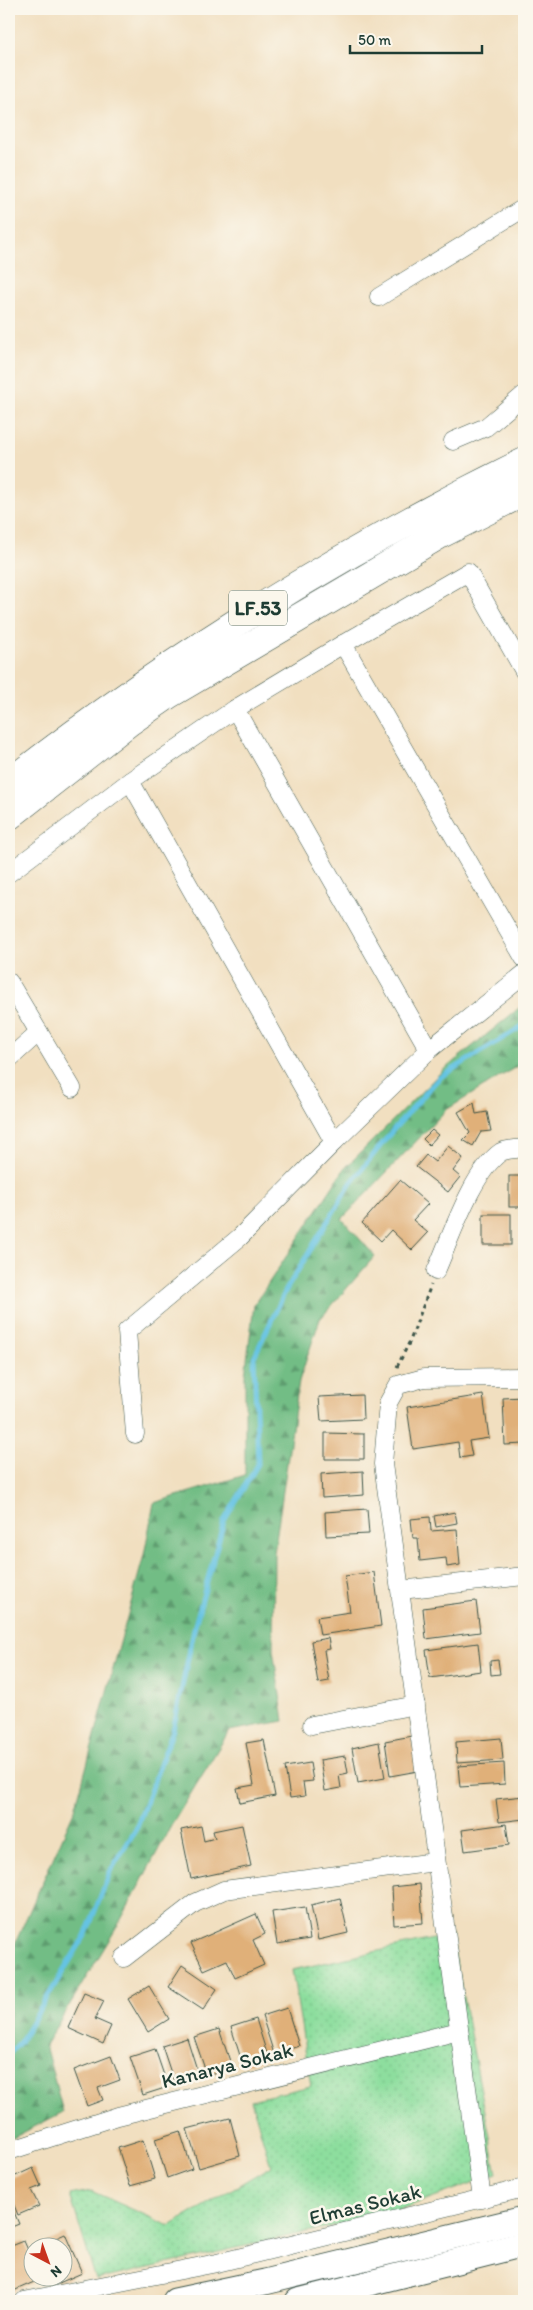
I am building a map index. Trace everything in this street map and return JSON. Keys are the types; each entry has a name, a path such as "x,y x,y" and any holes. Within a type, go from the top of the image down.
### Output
{"highway":[{"name":"LF.53","path":"9,783 122,697 218,633 335,563 524,462"},
{"name":"LF.53","path":"9,816 130,722 168,695 441,534 524,492"},
{"path":"168,695 524,510"}],"street":[{"path":"379,297 524,208"},
{"path":"453,441 486,427 524,395"},
{"path":"9,873 130,781 235,709 468,572 524,671"},
{"path":"343,644 524,958"},
{"path":"235,709 429,1050"},
{"path":"130,781 334,1142"},
{"path":"135,1434 127,1331 240,1237 429,1050 524,974"},
{"path":"9,982 72,1088"},
{"path":"9,1059 38,1032"},
{"path":"436,1271 470,1193 486,1166 503,1151 524,1148"},
{"path":"482,2199 435,1862 401,1590 383,1464 388,1403 398,1385 424,1378 524,1377"},
{"path":"401,1590 524,1576"},
{"path":"312,1725 416,1705"},
{"path":"124,1958 195,1903 224,1890 435,1862"},
{"name":"Kanarya Sokak","path":"9,2151 118,2116 458,2031"},
{"name":"Elmas Sokak","path":"24,2301 217,2263 524,2188"},
{"path":"400,2219 407,2248"},
{"path":"175,2301 265,2282 524,2219"},
{"path":"298,2301 524,2244"}],"path":[{"path":"398,1385 397,1368 410,1341 436,1271"}],"green space":[{"path":"524,1004 524,1062 446,1110 342,1219 375,1256 320,1319 299,1381 274,1553 273,1650 284,1721 229,1731 171,1826 117,1927 45,2045 63,2112 9,2140 9,1957 75,1809 144,1555 154,1503 245,1475 245,1375 254,1305 345,1168 441,1072"},
{"path":"451,1935 497,2174 390,2213 96,2280 70,2195 91,2191 170,2226 271,2166 251,2100 311,2086 292,1970"}],"building":[{"path":"474,1103 476,1114 487,1112 491,1131 481,1132 473,1146 463,1140 470,1133 458,1112"},
{"path":"432,1130 438,1135 429,1145 423,1139"},
{"path":"448,1146 463,1158 453,1171 460,1177 448,1192 416,1167 426,1155 435,1162"},
{"path":"509,1176 524,1176 524,1207 509,1207"},
{"path":"400,1180 428,1204 413,1220 428,1233 412,1250 391,1230 381,1241 362,1223"},
{"path":"483,1214 511,1214 511,1245 483,1245"},
{"path":"362,1395 363,1419 321,1421 319,1397"},
{"path":"483,1395 489,1438 469,1441 472,1456 460,1458 458,1442 413,1449 407,1407"},
{"path":"524,1397 524,1444 505,1445 503,1398"},
{"path":"325,1433 364,1434 364,1459 325,1459"},
{"path":"363,1471 364,1495 322,1498 321,1474"},
{"path":"367,1509 369,1534 326,1536 325,1512"},
{"path":"455,1512 457,1523 436,1527 434,1516"},
{"path":"430,1517 431,1531 457,1529 460,1565 447,1567 446,1558 420,1561 418,1538 413,1538 411,1519"},
{"path":"374,1572 381,1626 320,1635 317,1617 350,1612 345,1576"},
{"path":"476,1601 480,1632 426,1639 423,1608"},
{"path":"328,1638 330,1649 324,1650 329,1681 318,1683 311,1641"},
{"path":"478,1643 481,1671 430,1678 426,1650"},
{"path":"498,1660 500,1674 491,1675 490,1661"},
{"path":"412,1736 418,1771 390,1776 385,1741"},
{"path":"501,1738 503,1760 457,1763 456,1742"},
{"path":"264,1740 275,1796 240,1803 237,1788 254,1785 246,1743"},
{"path":"379,1742 385,1778 358,1783 352,1748"},
{"path":"345,1756 348,1773 339,1775 341,1788 325,1791 320,1760"},
{"path":"310,1763 313,1781 303,1782 305,1796 290,1798 285,1767"},
{"path":"504,1763 505,1784 460,1787 458,1766"},
{"path":"524,1796 524,1819 499,1822 496,1799"},
{"path":"506,1824 509,1845 465,1851 462,1830"},
{"path":"242,1825 251,1866 191,1879 181,1830 201,1826 204,1841 215,1838 213,1831"},
{"path":"420,1884 423,1923 394,1925 392,1887"},
{"path":"340,1898 348,1933 318,1940 311,1905"},
{"path":"305,1907 310,1939 277,1944 272,1912"},
{"path":"256,1914 265,1934 253,1940 264,1965 235,1978 227,1960 204,1970 191,1943"},
{"path":"182,1965 217,1989 203,2010 168,1987"},
{"path":"149,1986 169,2019 148,2032 128,1999"},
{"path":"84,1993 104,2001 95,2019 111,2026 103,2044 68,2028"},
{"path":"287,2008 299,2046 274,2054 262,2016"},
{"path":"256,2019 268,2057 243,2065 231,2027"},
{"path":"219,2029 232,2067 207,2075 194,2037"},
{"path":"187,2038 199,2076 175,2085 162,2046"},
{"path":"155,2049 168,2087 143,2095 130,2057"},
{"path":"111,2056 120,2080 98,2088 103,2100 87,2106 74,2070"},
{"path":"230,2118 240,2156 199,2168 187,2129"},
{"path":"180,2131 192,2169 167,2178 155,2139"},
{"path":"143,2140 155,2179 130,2186 118,2148"},
{"path":"33,2168 41,2186 31,2190 39,2206 18,2215 9,2193 9,2179"},
{"path":"9,2200 19,2224 9,2228"},
{"path":"65,2234 67,2238 56,2238"},
{"path":"22,2242 22,2287 11,2292 9,2286 9,2247"},
{"path":"72,2250 82,2273 72,2277"}],"waterway":[{"path":"9,2054 20,2042 86,1934 110,1872 136,1829 173,1730 195,1625 224,1521 258,1464 254,1357 286,1290 351,1183 393,1130 439,1078 524,1025"}]}
